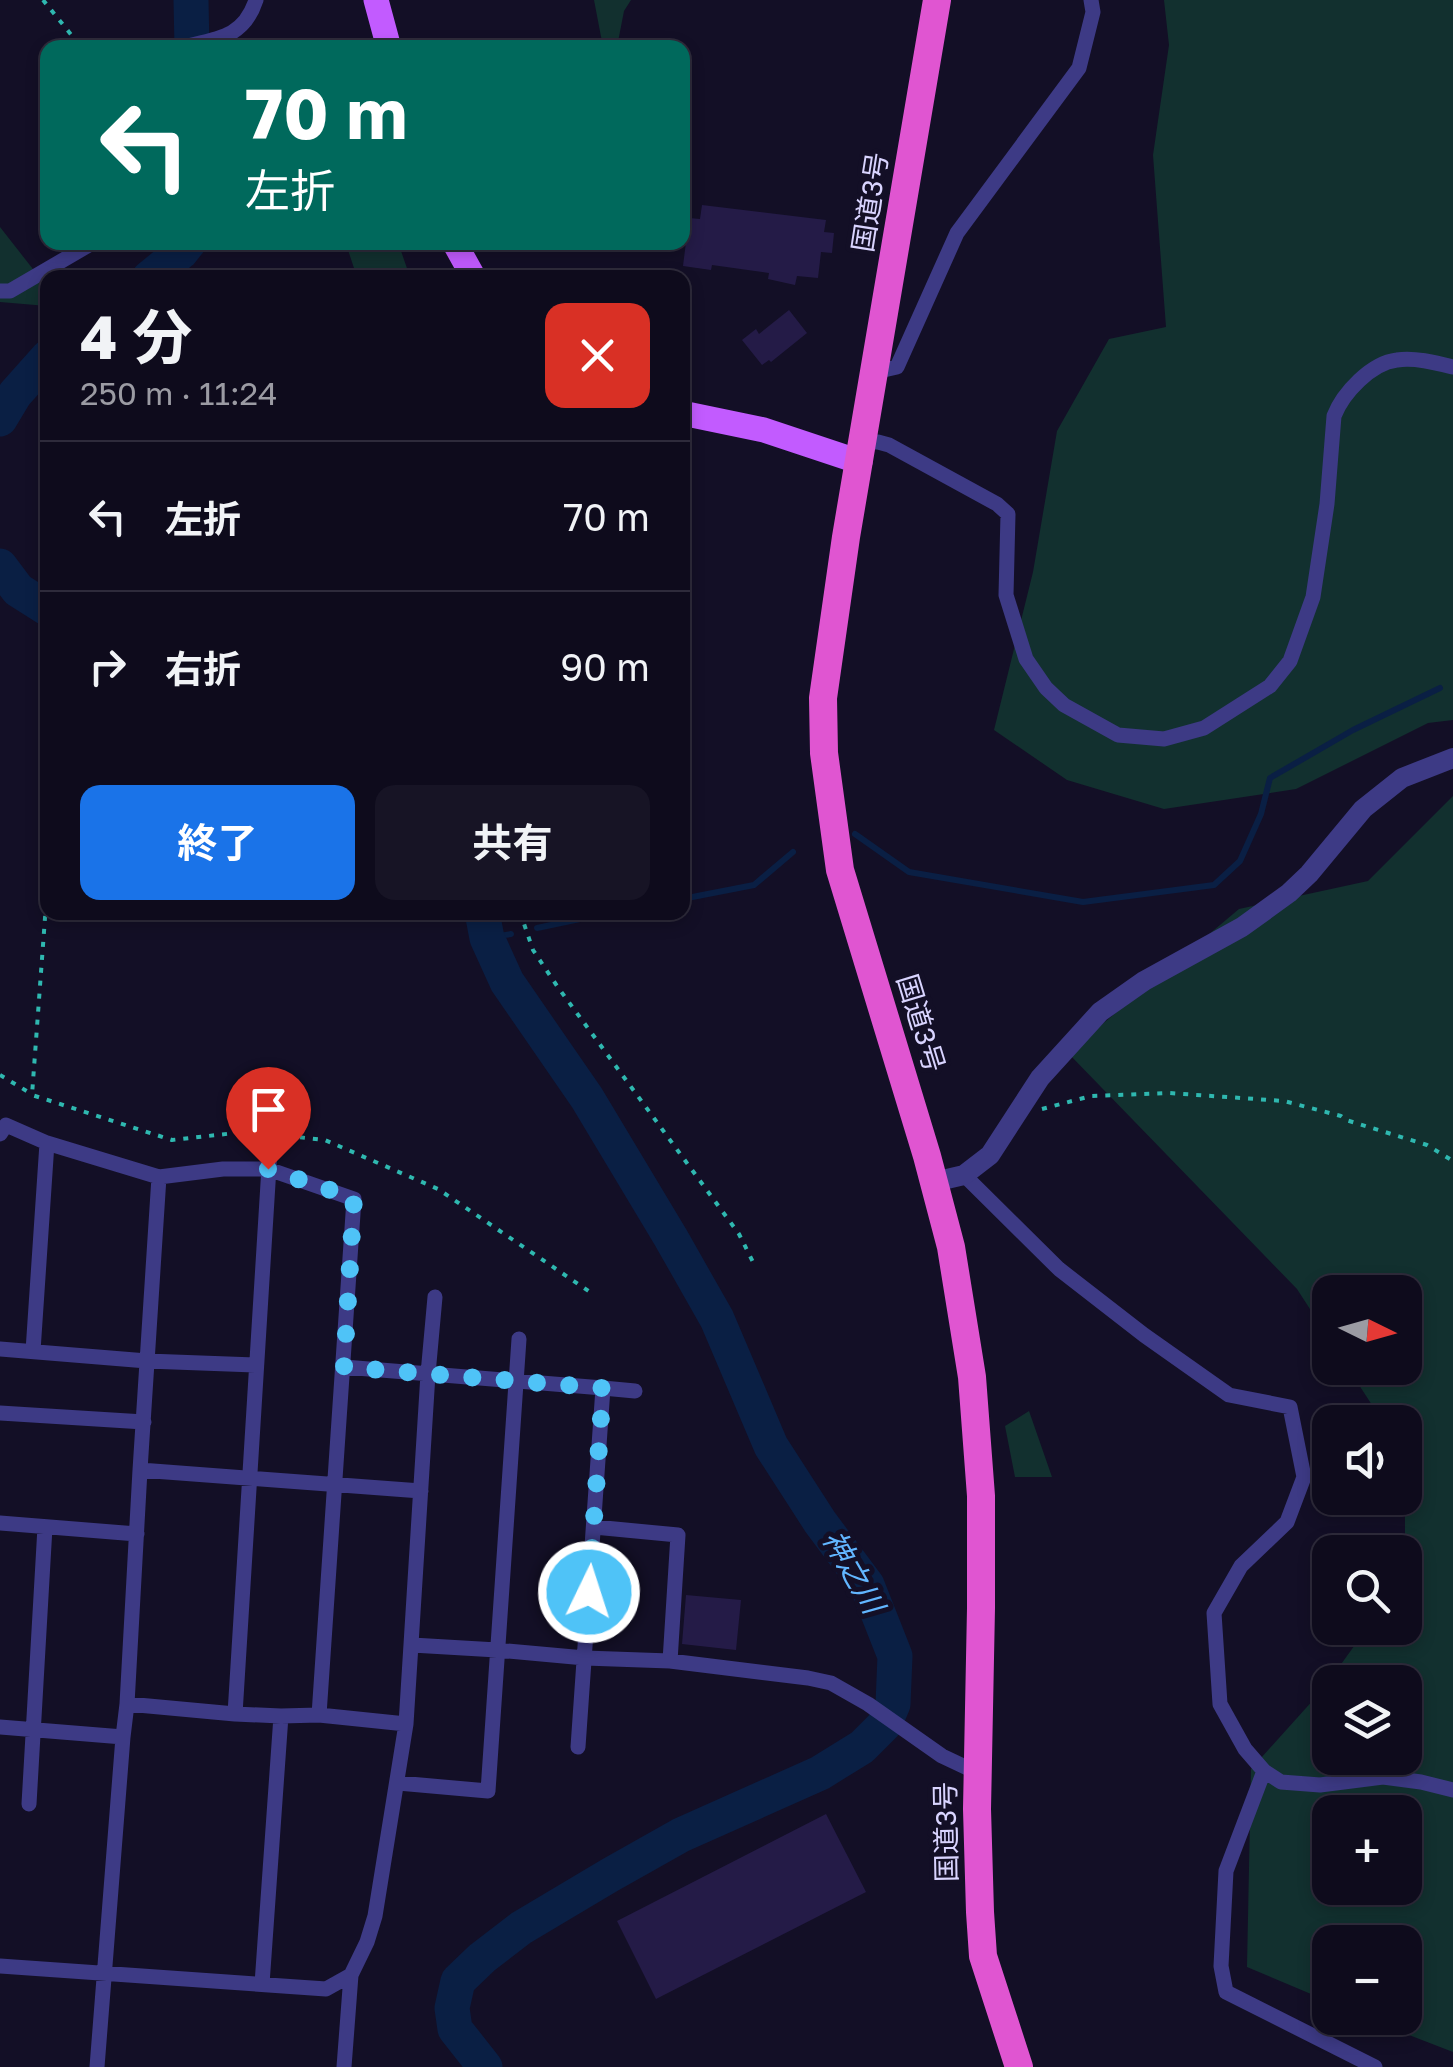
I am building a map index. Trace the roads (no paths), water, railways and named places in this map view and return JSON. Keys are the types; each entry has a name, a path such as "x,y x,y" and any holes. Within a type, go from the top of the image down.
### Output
{"highway":[{"name":"国道3号","path":"937,0 823,698 824,753 840,870 951,1247 973,1392 981,1515 977,1809 984,1956 1018,2067"}],"main road":[{"path":"376,0 388,40"},
{"path":"690,415 861,452"}],"street":[{"path":"212,40 229,36 240,28 256,0"},
{"path":"875,372 897,367 957,233 1079,68 1093,12 1091,0"},
{"path":"46,270 80,250"},
{"path":"0,291 10,291 40,274"},
{"path":"861,452 890,445 997,504 1008,514 1006,595 1026,659 1046,688 1064,705 1118,734 1164,738 1204,728 1270,686 1290,661 1313,597 1334,416 1351,388 1368,373 1396,360 1453,367"},
{"path":"934,1182 964,1174 990,1155 1040,1078 1100,1012 1144,980 1242,927 1290,893 1363,809 1402,778 1453,758"},
{"path":"0,1134 6,1125 47,1143 160,1178 224,1169 268,1169 354,1198 319,1715"},
{"path":"235,1714 271,1135"},
{"path":"33,1351 47,1143"},
{"path":"964,1174 1059,1269 1144,1335 1229,1395 1290,1407 1304,1477 1293,1507 1287,1522 1241,1566 1214,1613 1220,1704 1245,1748 1264,1771 1281,1782 1320,1785 1382,1777 1453,1790"},
{"path":"97,2067 126,1704 160,1178"},
{"path":"344,2067 350,1975 374,1916 406,1724 435,1297"},
{"path":"398,1783 488,1791 519,1338"},
{"path":"0,1350 256,1365"},
{"path":"344,1367 635,1391"},
{"path":"578,1747 603,1388"},
{"path":"0,1413 144,1422"},
{"path":"140,1470 421,1491"},
{"path":"0,1523 137,1534"},
{"path":"29,1804 45,1527"},
{"path":"594,1527 678,1534 670,1661"},
{"path":"412,1645 670,1661 831,1683 942,1756 978,1773"},
{"path":"126,1704 406,1724"},
{"path":"262,1984 281,1716"},
{"path":"0,1727 123,1737"},
{"path":"1264,1771 1226,1871 1221,1966 1226,1992 1375,2067"},
{"path":"0,1966 326,1989 350,1975"}],"waterway":[{"name":"神之川","path":"191,0 192,40"},
{"name":"神之川","path":"159,270 183,250"},
{"name":"神之川","path":"0,419 15,394 40,366"},
{"name":"神之川","path":"0,566 18,590 40,604"},
{"path":"855,834 909,872 1083,902 1214,885 1240,861 1261,814 1270,778 1353,730 1440,688"},
{"path":"690,897 754,885 793,852"},
{"name":"神之川","path":"484,920 487,938 507,982 587,1098 717,1319 771,1446 867,1585 895,1656 893,1704 884,1725 862,1747 820,1773 681,1835 610,1875 521,1928 458,1981 452,2008 455,2029 485,2067"},
{"path":"537,928 575,920"},
{"path":"487,938 511,934"}]}
